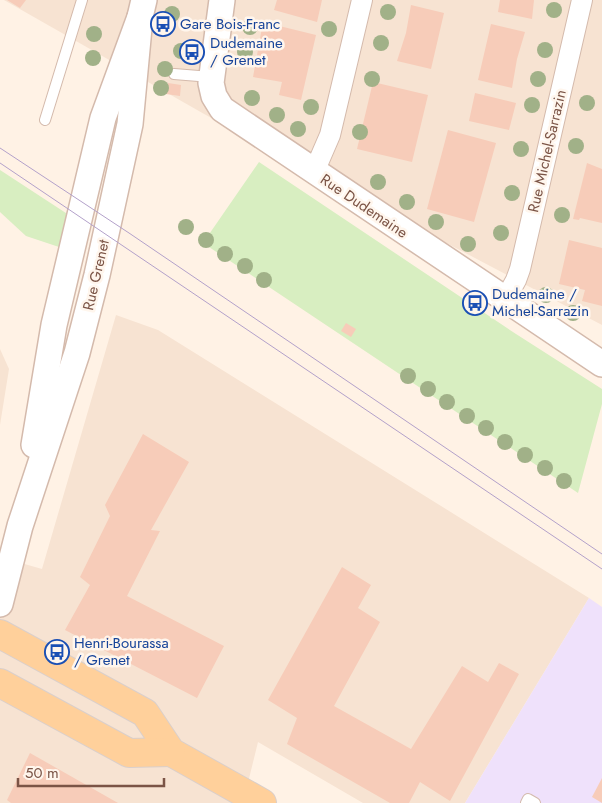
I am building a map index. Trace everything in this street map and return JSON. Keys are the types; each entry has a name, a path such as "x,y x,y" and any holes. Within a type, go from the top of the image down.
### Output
{"main road":[{"path":"0,634 145,713 171,752 262,803"},
{"path":"0,683 129,753 171,752"}],"street":[{"name":"Rue Dudemaine","path":"222,0 211,77 214,96 222,109 602,364"},
{"path":"314,172 330,135 362,0"},
{"name":"Rue Michel-Sarrazin","path":"505,300 520,269 582,0"},
{"name":"Rue Grenet","path":"0,604 20,526 77,353 97,275 130,124 142,9"}],"lane":[{"path":"45,120 82,0"},
{"path":"174,74 211,77"}],"shaded area":[{"path":"4,0 602,0 602,325 234,131"},
{"path":"116,315 158,330 589,598 465,803 363,803 258,742 243,803 0,803 0,557 42,569"},
{"path":"0,349 9,369 0,425"},
{"path":"589,598 602,607 602,803 465,803"}],"green space":[{"path":"259,162 516,334 602,389 602,404 578,493 203,243"},
{"path":"0,170 72,217 65,249 26,236 0,212"}],"building":[{"path":"7,0 26,0 20,8"},
{"path":"277,0 322,0 317,22 274,10"},
{"path":"500,0 534,0 532,19 498,12"},
{"path":"411,5 444,13 431,69 397,61 406,33"},
{"path":"263,22 316,35 301,100 279,95 282,82 253,77"},
{"path":"491,24 525,32 517,59 512,88 478,80"},
{"path":"373,82 428,95 412,162 357,149"},
{"path":"168,83 181,85 180,96 166,94"},
{"path":"475,93 516,103 509,130 469,121"},
{"path":"448,130 496,143 474,222 427,209"},
{"path":"587,163 602,169 602,223 580,218 579,220 573,219"},
{"path":"569,240 602,248 602,306 582,301 585,290 559,284"},
{"path":"346,323 356,329 351,337 341,331"},
{"path":"143,434 189,462 151,530 160,531 127,596 224,646 197,698 65,630 90,585 80,577 110,516 105,505"},
{"path":"342,567 371,585 358,608 380,622 334,706 411,749 462,666 488,682 499,663 519,674 450,801 420,782 409,803 390,803 287,744 297,718 268,700"},
{"path":"30,753 118,803 11,803 7,800"},
{"path":"602,778 602,803 592,797"}],"tram line":[{"path":"0,148 129,233 602,554"},
{"path":"0,163 602,569"}],"place":[{"name":"Gare Bois-Franc","path":"163,24"},
{"name":"Dudemaine / Grenet","path":"192,52"},
{"name":"Dudemaine / Michel-Sarrazin","path":"475,303"},
{"name":"Henri-Bourassa / Grenet","path":"57,652"}]}
